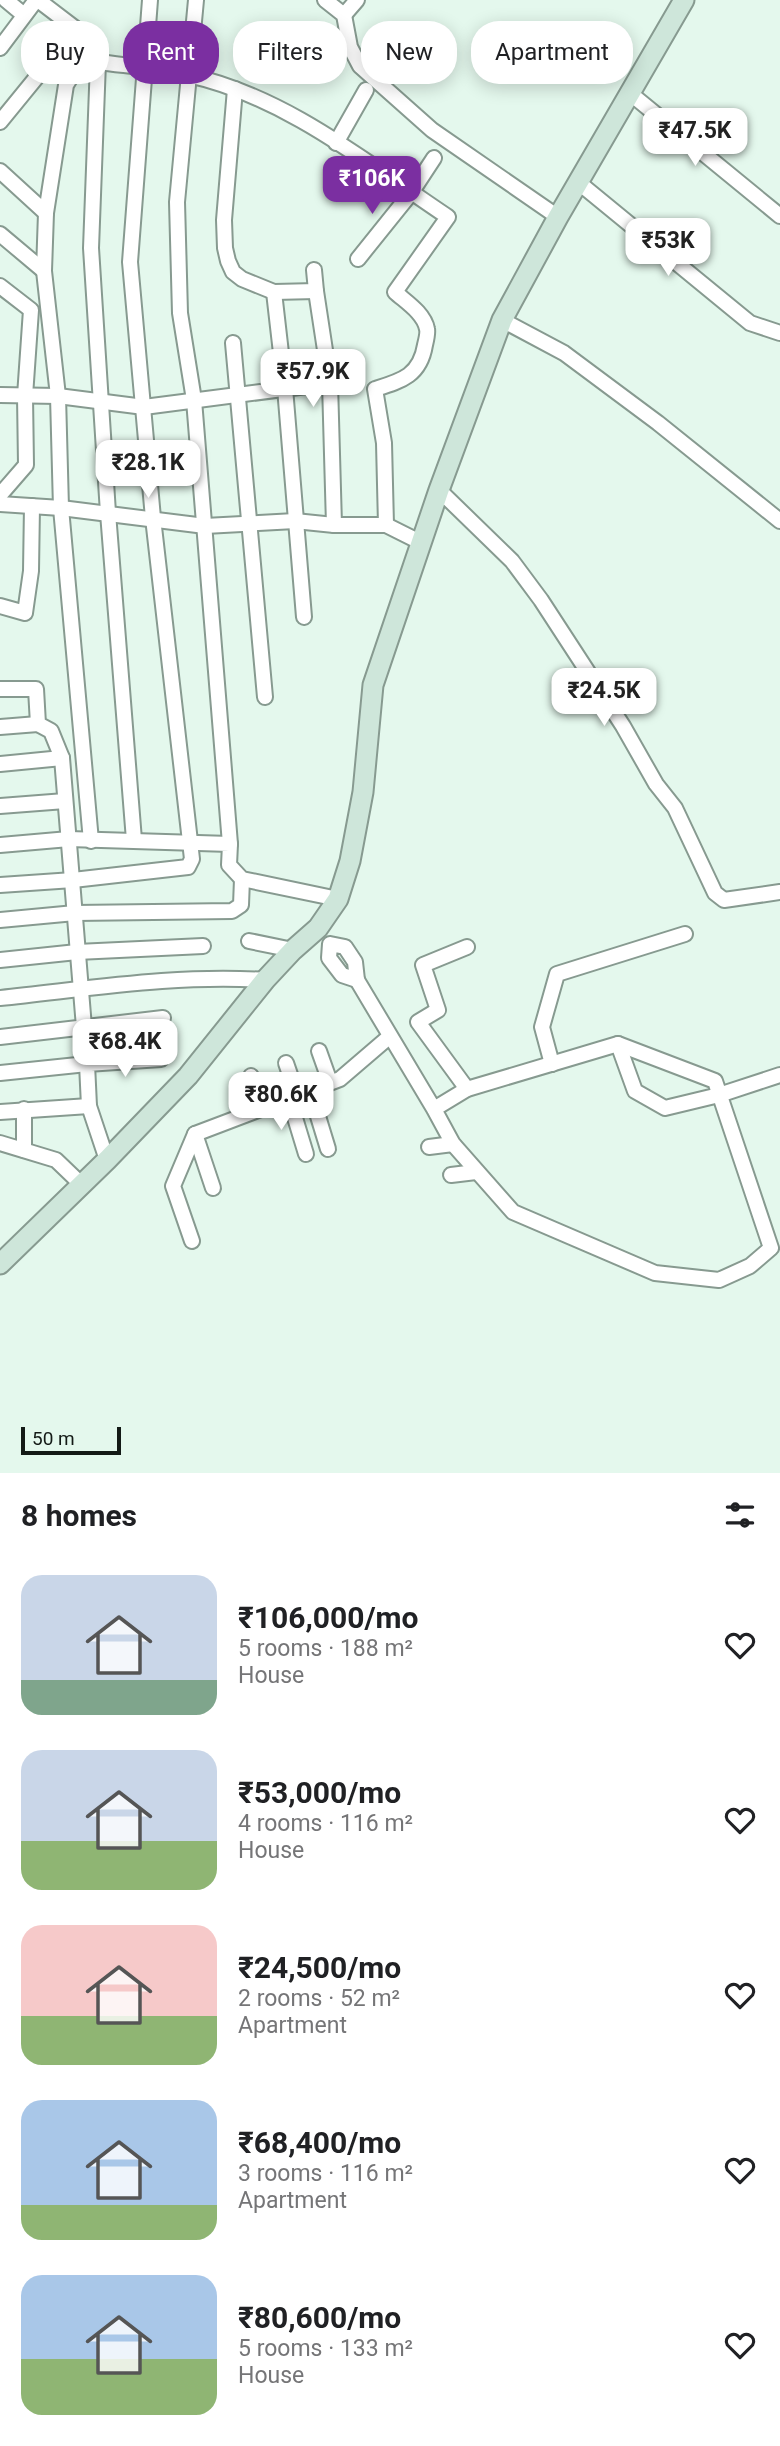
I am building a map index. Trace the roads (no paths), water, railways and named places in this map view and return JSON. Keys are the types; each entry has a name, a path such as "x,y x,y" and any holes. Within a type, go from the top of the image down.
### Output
{"street":[{"path":"6,0 24,15"},
{"path":"0,47 37,0 65,21"},
{"path":"149,21 150,0"},
{"path":"194,21 197,0"},
{"path":"325,0 344,15 350,47 360,66 432,130 558,217"},
{"path":"344,15 357,0"},
{"path":"0,1264 107,1160 188,1076 265,980 293,950 324,936 350,861 363,792 373,685 439,490 502,320 558,217 684,0"},
{"path":"1,118 30,84"},
{"path":"67,84 46,214 44,271 58,396 61,508 91,841"},
{"path":"97,84 91,248 108,513 134,840"},
{"path":"0,885 188,867 192,859 153,519 130,262 145,84"},
{"path":"187,84 177,202 180,313 194,400 230,844 229,865 242,878 338,899"},
{"path":"218,84 302,120 448,218 395,292 417,312 427,329 425,349 414,372 397,382 375,389 384,443 386,525"},
{"path":"235,89 225,220 225,248 233,272 274,292 316,291"},
{"path":"337,143 366,90"},
{"path":"631,94 780,216"},
{"path":"358,259 411,193 434,158"},
{"path":"0,171 46,214"},
{"path":"578,182 750,323 780,333"},
{"path":"0,234 44,271"},
{"path":"314,270 330,383 334,525"},
{"path":"0,286 31,310 25,396 26,465 0,495"},
{"path":"274,292 285,388 304,617"},
{"path":"502,320 564,353 658,423 780,522"},
{"path":"233,343 265,697"},
{"path":"0,395 58,396 144,407 330,383"},
{"path":"439,490 512,561 541,600 623,726 656,784 676,808 715,892 724,900 780,892"},
{"path":"0,504 108,513 205,526 295,521 334,525 386,525 422,543"},
{"path":"0,606 25,613 31,571 32,506"},
{"path":"0,689 36,689 38,724"},
{"path":"0,727 38,724 51,731 62,758 89,1105 107,1160"},
{"path":"0,764 62,758"},
{"path":"0,806 65,801"},
{"path":"0,845 69,839 230,844"},
{"path":"0,920 75,913 232,911 241,905 242,878"},
{"path":"552,1064 542,1027 557,974 685,934"},
{"path":"324,936 345,947 355,962 356,980 453,1144 513,1212 655,1273 719,1280 750,1266 771,1248 715,1081 618,1044 467,1089 434,1109"},
{"path":"249,941 293,950"},
{"path":"0,960 77,952 203,946"},
{"path":"467,947 423,965 438,1010 418,1022 467,1089"},
{"path":"0,998 193,978 265,980"},
{"path":"0,1037 163,1018"},
{"path":"192,1241 173,1186 195,1134 340,1079 389,1037"},
{"path":"618,1044 635,1091 664,1108 719,1095 780,1075"},
{"path":"319,1051 330,1082"},
{"path":"0,1073 161,1059"},
{"path":"286,1063 298,1095 328,1149"},
{"path":"251,1076 264,1107"},
{"path":"298,1095 306,1154"},
{"path":"0,1112 89,1105"},
{"path":"24,1109 24,1150"},
{"path":"195,1134 213,1188"},
{"path":"0,1143 56,1160 81,1184"},
{"path":"429,1147 453,1144"},
{"path":"451,1175 476,1171"}]}
